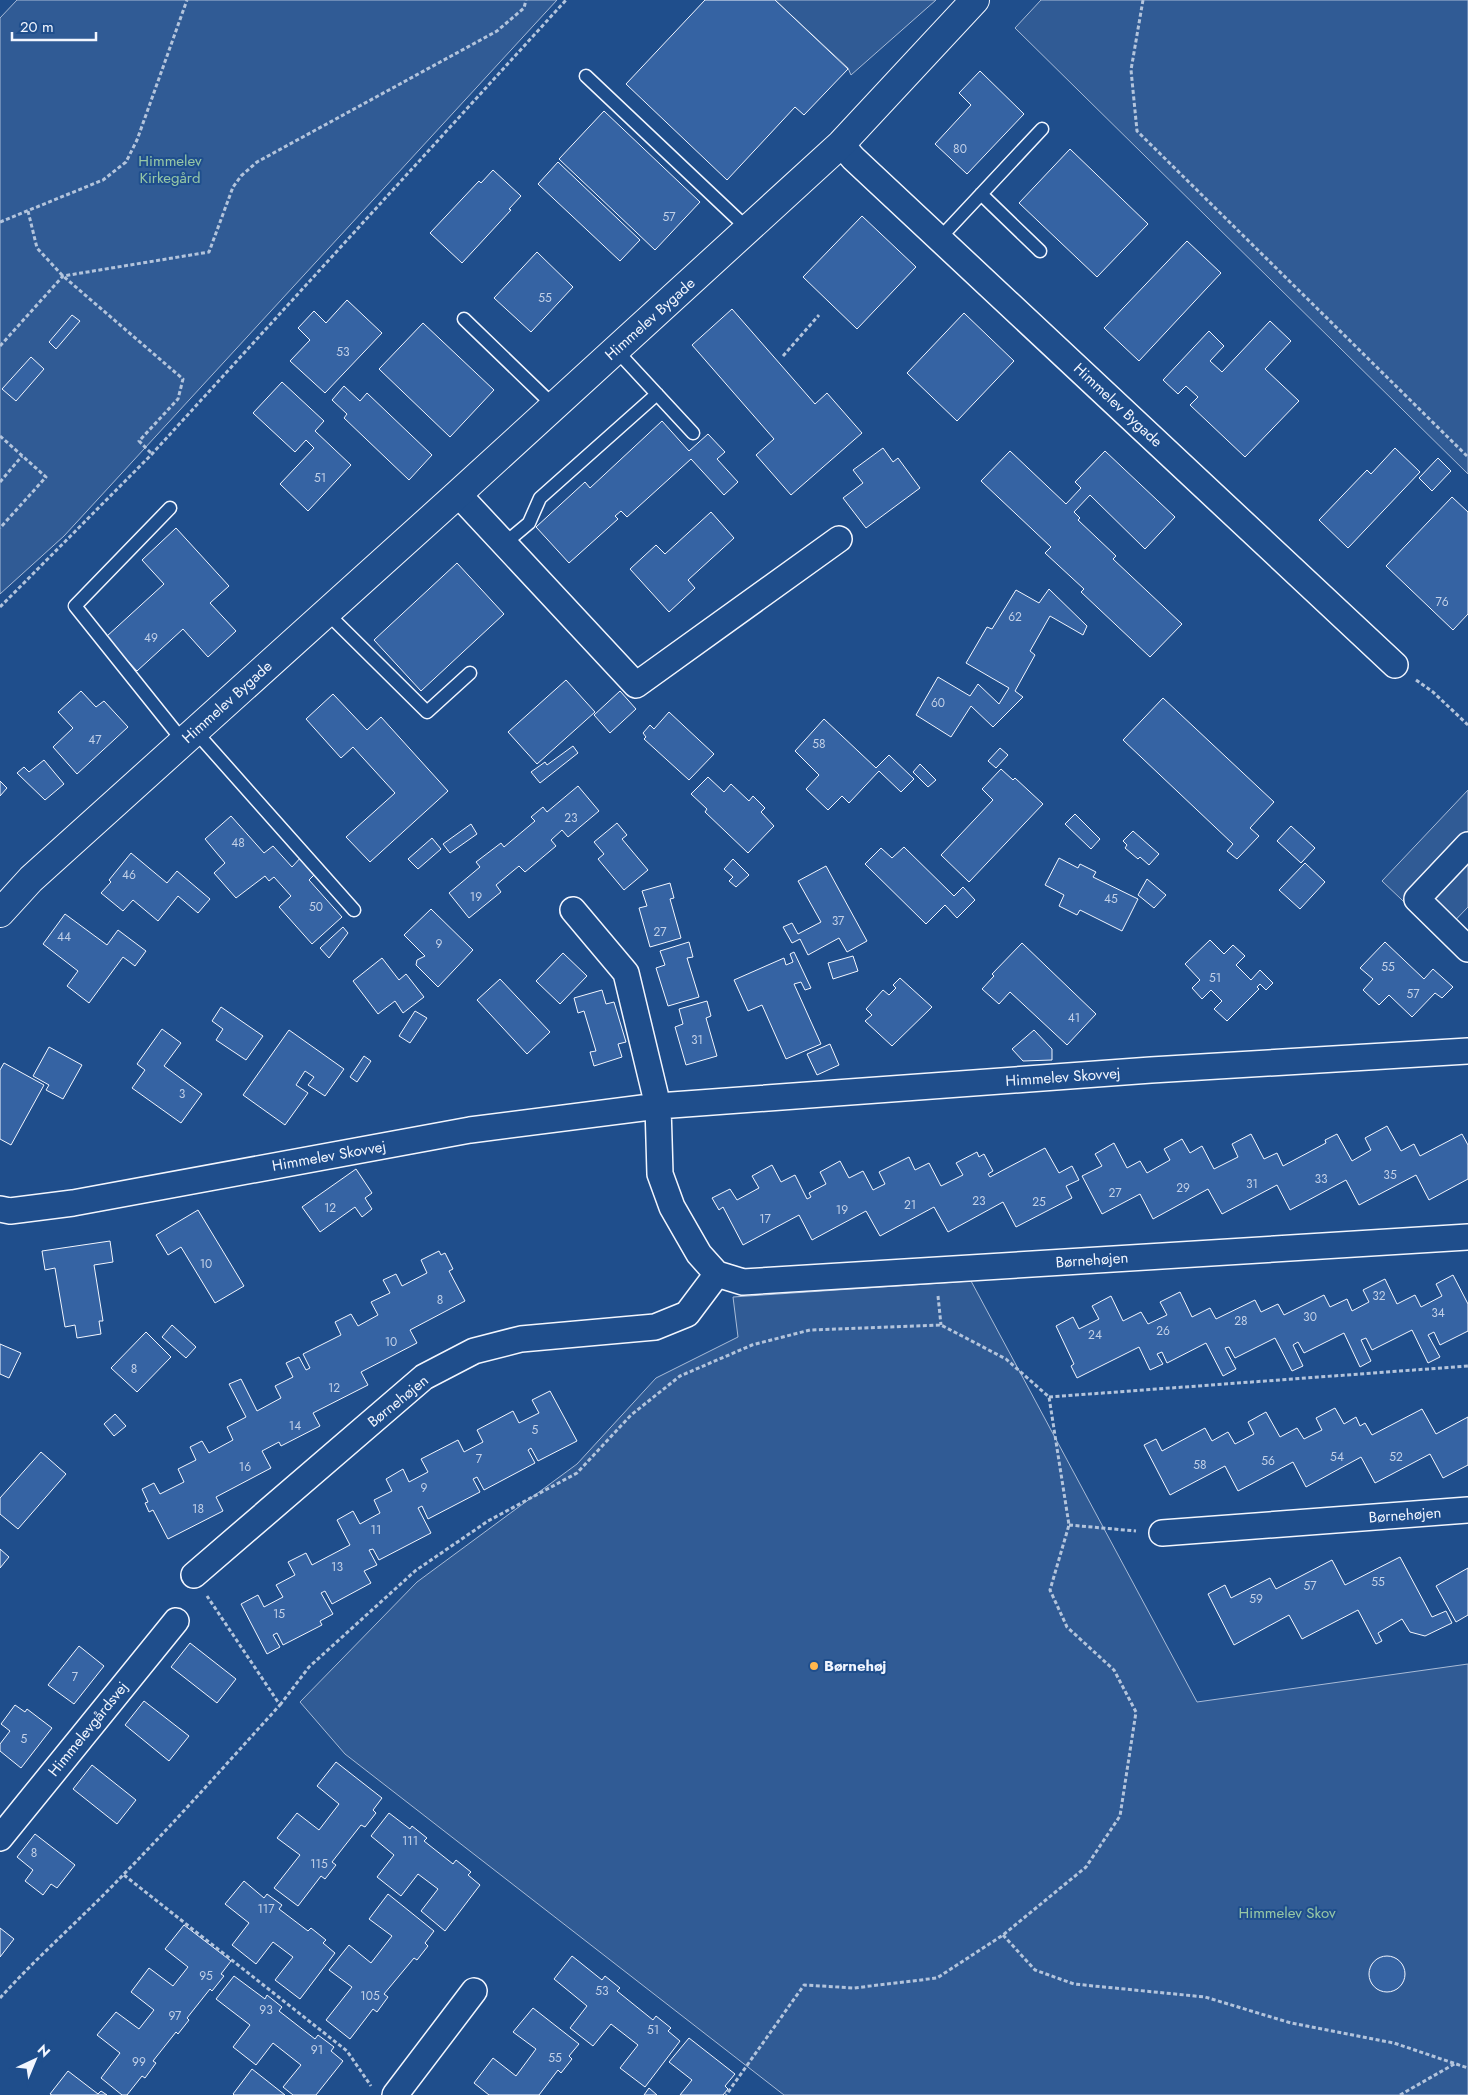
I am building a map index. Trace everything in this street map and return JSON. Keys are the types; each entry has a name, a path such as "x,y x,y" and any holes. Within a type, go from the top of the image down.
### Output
{"street":[{"name":"Himmelev Bygade","path":"0,913 31,879 458,494 841,144 975,0"},
{"name":"Himmelev Bygade","path":"841,144 1395,665"},
{"path":"458,494 636,685 839,539"},
{"path":"1468,845 1417,899 1468,949"},
{"path":"573,910 626,974 658,1106"},
{"name":"Himmelev Skovvej","path":"0,1209 10,1211 73,1203 470,1130 658,1106 1151,1070 1468,1051"},
{"name":"Børnehøjen","path":"658,1106 660,1174 672,1206 698,1254 717,1274 743,1282 1468,1237"},
{"name":"Børnehøjen","path":"194,1575 424,1377 474,1351 521,1339 655,1327 686,1314 717,1274"},
{"name":"Børnehøjen","path":"1162,1533 1468,1510"},
{"name":"Himmelevgårdsvej","path":"0,1838 176,1621"},
{"path":"384,2093 474,1991"}],"lane":[{"path":"586,76 748,229"},
{"path":"940,238 1042,129"},
{"path":"981,194 1040,251"},
{"path":"464,319 554,406"},
{"path":"616,350 693,433"},
{"path":"504,544 529,523 540,498 657,394"},
{"path":"170,508 75,606 189,736 354,910"},
{"path":"326,612 427,712 470,673"}],"path":[{"path":"0,222 103,180 126,162 137,140 187,0"},
{"path":"0,346 63,276 209,252 233,187 246,171 257,162 497,31 524,8 526,0"},
{"path":"0,607 152,454 566,0"},
{"path":"1143,0 1131,70 1137,131 1468,457"},
{"path":"28,210 37,248 63,276 183,379 178,399 139,441 152,454"},
{"path":"783,356 819,315"},
{"path":"0,528 46,477 1,438"},
{"path":"0,482 22,456"},
{"path":"1433,692 1468,725"},
{"path":"0,1998 29,1966 71,1928 124,1875 280,1705 309,1667 415,1571 488,1522 578,1473 631,1415 680,1376 752,1345 810,1330 941,1325 1006,1359 1049,1397 1069,1525 1050,1590 1067,1627 1114,1670 1136,1712 1120,1816 1086,1867 1003,1935 937,1978 854,1988 804,1984 726,2095"},
{"path":"1049,1397 1091,1392 1468,1366"},
{"path":"1069,1525 1162,1533"},
{"path":"194,1575 280,1705"},
{"path":"124,1875 347,2051 384,2093"},
{"path":"1003,1935 1035,1970 1074,1984 1205,1997 1291,2023 1394,2043 1468,2068"},
{"path":"1400,2095 1456,2063"}],"shaded area":[{"name":"Himmelev Kirkegård","path":"17,0 557,0 64,536 0,594 0,18"},
{"path":"775,0 936,0 851,75 848,68"},
{"path":"1041,0 1468,0 1468,474 1015,28"},
{"path":"1468,790 1468,907 1440,936 1382,881"},
{"path":"971,1281 1197,1702 1468,1664 1468,2095 784,2095 345,1754 300,1702 417,1582 577,1464 656,1378 738,1337 733,1297"}],"building":[{"path":"705,0 775,0 848,69 804,115 795,107 727,180 626,84"},
{"path":"980,71 1024,114 967,174 935,144 971,105 959,93"},
{"path":"604,111 700,202 655,250 559,159"},
{"path":"1070,149 1148,224 1097,277 1019,203"},
{"path":"558,162 640,240 620,261 538,184"},
{"path":"493,170 521,196 509,209 511,210 462,263 430,233 479,181 481,183"},
{"path":"862,216 916,267 857,329 803,277"},
{"path":"1187,241 1221,273 1139,361 1104,328"},
{"path":"537,252 573,287 531,332 494,298"},
{"path":"347,300 382,333 325,393 290,361 310,340 298,328 314,311 326,323"},
{"path":"732,309 815,404 827,393 862,433 791,495 756,455 774,439 692,345"},
{"path":"964,313 1014,361 957,421 907,373"},
{"path":"72,315 80,321 56,349 49,342"},
{"path":"1270,321 1291,341 1265,369 1299,401 1245,457 1190,405 1198,397 1186,386 1178,394 1163,380 1209,331 1224,346 1210,361 1222,372"},
{"path":"423,323 494,390 450,437 379,369"},
{"path":"31,357 44,369 16,401 2,389"},
{"path":"282,382 324,421 315,431 351,465 308,511 280,484 314,448 306,440 295,452 253,413"},
{"path":"344,386 360,401 367,393 432,455 409,480 344,418 347,414 332,400"},
{"path":"662,421 689,451 708,434 725,452 717,459 738,482 724,495 691,459 627,517 621,511 615,516 618,519 569,563 536,527 585,482 590,488"},
{"path":"883,448 893,462 898,458 920,488 866,528 843,498 863,483 853,470"},
{"path":"1395,448 1420,472 1348,548 1319,520 1367,470 1371,474"},
{"path":"1010,451 1066,504 1081,488 1075,482 1105,451 1175,517 1145,549 1090,495 1074,512 1080,518 1078,520 1116,556 1113,559 1182,624 1150,657 1081,592 1084,589 1045,553 1051,547 981,481"},
{"path":"1438,458 1451,471 1432,491 1419,478"},
{"path":"1452,497 1468,512 1468,614 1453,630 1386,566"},
{"path":"711,512 734,538 688,580 695,588 669,612 630,569 656,545 665,554"},
{"path":"176,528 229,586 210,603 236,631 208,657 183,629 137,671 106,637 164,584 142,560"},
{"path":"457,563 504,614 421,691 374,640"},
{"path":"1049,589 1087,626 1083,635 1050,616 1030,651 1035,655 1015,691 1023,697 993,727 971,706 951,737 916,715 938,677 970,696 978,684 999,704 1009,688 966,663 987,627 992,629 1016,590 1039,603"},
{"path":"566,680 595,712 537,764 508,732"},
{"path":"81,691 96,707 104,701 128,727 77,774 53,747 73,728 58,712"},
{"path":"620,691 636,709 610,733 594,715"},
{"path":"333,694 367,730 381,717 448,791 370,862 346,837 395,793 353,747 341,758 306,719"},
{"path":"1163,698 1274,802 1250,828 1259,836 1237,859 1227,851 1233,844 1123,740"},
{"path":"669,712 714,754 689,780 644,739 646,737 643,733 650,725 654,729"},
{"path":"824,719 876,768 889,755 914,779 901,792 879,771 849,803 842,796 828,810 806,789 819,775 795,751"},
{"path":"573,746 578,753 540,783 531,772 545,762 547,765"},
{"path":"1000,748 1008,755 996,768 988,761"},
{"path":"44,760 64,784 45,800 17,773 24,767 29,772"},
{"path":"920,764 936,780 928,787 913,772"},
{"path":"1001,769 1013,780 1015,778 1043,804 969,882 941,855 993,800 982,789"},
{"path":"708,777 724,792 731,784 749,801 753,796 765,808 761,812 774,826 748,853 705,812 707,809 691,794"},
{"path":"0,781 7,788 0,796"},
{"path":"578,786 599,811 568,837 562,830 551,840 556,846 525,872 519,866 496,885 501,892 469,918 449,893 480,867 476,862 501,843 504,847 535,821 531,817 543,807 547,812"},
{"path":"1075,814 1100,839 1091,849 1065,824"},
{"path":"231,816 264,853 273,846 292,867 303,855 317,872 309,880 342,917 312,944 279,907 291,896 274,877 269,881 265,876 236,898 214,873 225,863 205,839"},
{"path":"617,823 627,835 622,839 648,870 624,890 598,859 604,854 594,842"},
{"path":"471,824 477,834 450,853 443,844"},
{"path":"1291,826 1315,848 1301,863 1277,841"},
{"path":"1133,831 1159,854 1149,865 1125,848 1127,845 1123,841"},
{"path":"432,838 441,849 418,869 408,859"},
{"path":"904,847 954,896 963,887 975,900 957,918 945,905 926,924 865,864 881,848 892,858"},
{"path":"131,853 167,883 177,871 210,899 198,913 178,896 158,921 133,900 123,911 101,893"},
{"path":"1059,858 1078,868 1080,864 1096,872 1093,877 1138,899 1122,931 1080,910 1077,915 1059,906 1064,895 1045,885"},
{"path":"733,859 749,875 736,887 729,881 733,877 724,869"},
{"path":"1305,863 1325,882 1300,909 1279,890"},
{"path":"826,866 867,941 847,952 839,938 808,955 800,939 792,943 783,927 792,923 798,934 821,922 798,881"},
{"path":"1147,879 1166,895 1154,908 1138,895"},
{"path":"670,883 674,898 670,899 681,938 650,947 639,908 647,906 642,891"},
{"path":"431,909 473,950 438,987 416,965 417,960 425,956 404,935"},
{"path":"65,914 107,945 118,930 146,951 135,966 123,957 89,1003 67,986 78,971 43,944"},
{"path":"343,927 348,933 329,958 320,948"},
{"path":"1210,940 1224,954 1233,945 1245,956 1236,965 1251,980 1260,970 1273,983 1266,990 1260,984 1257,987 1259,989 1227,1021 1214,1009 1222,1001 1211,990 1202,999 1192,988 1200,980 1185,964"},
{"path":"689,942 693,957 687,958 699,997 668,1006 656,968 665,965 660,951"},
{"path":"1385,942 1424,979 1433,969 1453,987 1442,998 1435,993 1412,1017 1389,995 1379,1005 1363,990 1373,979 1360,968"},
{"path":"1022,943 1096,1014 1067,1045 1010,992 999,1004 982,989 994,976 992,974"},
{"path":"794,952 811,988 805,990 801,982 794,984 821,1044 786,1059 762,1005 748,1011 734,980 784,958 786,965 793,962 790,954"},
{"path":"563,953 587,976 560,1004 536,981"},
{"path":"853,956 858,971 833,979 828,963"},
{"path":"382,958 399,980 406,974 424,997 403,1013 395,1001 378,1014 353,981"},
{"path":"900,978 932,1007 892,1046 865,1021 872,1015 866,1009 883,990 889,995 896,988 893,985"},
{"path":"500,979 550,1032 527,1054 477,1000"},
{"path":"602,990 606,1004 614,1002 626,1042 618,1044 622,1057 594,1066 590,1052 596,1051 584,1011 578,1013 574,998"},
{"path":"707,1001 711,1016 706,1018 717,1056 686,1065 675,1027 683,1024 679,1009"},
{"path":"221,1007 263,1036 246,1060 216,1040 223,1029 212,1021"},
{"path":"415,1011 427,1018 410,1043 399,1036"},
{"path":"162,1029 181,1043 164,1066 202,1094 181,1123 132,1088 145,1070 137,1064"},
{"path":"289,1030 344,1069 325,1096 308,1085 314,1077 305,1071 296,1085 308,1093 285,1125 243,1095"},
{"path":"1034,1030 1052,1049 1052,1060 1023,1061 1012,1049"},
{"path":"830,1044 839,1065 817,1075 807,1054"},
{"path":"49,1047 82,1065 63,1099 46,1090 49,1085 33,1076"},
{"path":"364,1056 371,1061 357,1082 350,1077"},
{"path":"4,1063 44,1085 11,1145 0,1139 0,1070"},
{"path":"1387,1126 1401,1151 1414,1144 1420,1156 1462,1134 1468,1145 1468,1179 1429,1200 1416,1175 1359,1205 1346,1180 1290,1210 1277,1185 1222,1214 1208,1189 1153,1219 1140,1194 1102,1214 1082,1176 1102,1166 1095,1154 1114,1143 1127,1168 1140,1161 1147,1173 1170,1160 1164,1149 1182,1139 1190,1153 1202,1146 1214,1169 1238,1157 1232,1144 1251,1134 1264,1159 1277,1153 1283,1166 1326,1143 1325,1140 1337,1134 1352,1161 1371,1150 1365,1138"},
{"path":"1045,1148 1059,1173 1072,1166 1079,1180 1066,1186 1072,1198 1016,1227 1003,1202 948,1232 934,1207 880,1236 866,1211 812,1240 799,1215 743,1245 723,1207 719,1210 712,1198 730,1189 737,1200 759,1188 752,1176 772,1165 781,1182 795,1175 807,1199 811,1197 809,1193 826,1184 820,1172 840,1161 849,1178 863,1171 873,1190 885,1184 879,1172 909,1157 915,1170 929,1163 941,1186 963,1175 956,1163 977,1152 979,1157 984,1154 993,1171 988,1174 990,1177"},
{"path":"356,1169 372,1193 365,1198 372,1209 362,1217 355,1207 320,1232 302,1207"},
{"path":"198,1210 244,1286 215,1303 181,1247 168,1255 156,1235"},
{"path":"110,1241 113,1262 94,1265 103,1321 99,1321 101,1334 77,1338 75,1325 65,1327 55,1268 45,1270 42,1251"},
{"path":"439,1251 441,1255 445,1253 453,1269 449,1271 465,1301 410,1330 417,1343 361,1372 368,1385 313,1413 320,1426 281,1446 279,1442 262,1451 271,1468 216,1497 223,1511 168,1539 153,1510 149,1512 145,1503 148,1502 142,1489 154,1483 160,1494 184,1482 178,1469 196,1460 190,1447 202,1441 209,1453 233,1440 227,1427 246,1417 229,1384 241,1379 257,1411 281,1398 275,1386 293,1377 286,1363 299,1357 306,1370 310,1368 303,1354 341,1335 335,1322 351,1314 358,1326 378,1315 371,1302 390,1293 383,1280 396,1274 402,1286 427,1273 421,1260"},
{"path":"1453,1275 1468,1304 1468,1331 1440,1345 1434,1332 1428,1335 1440,1357 1428,1363 1412,1330 1372,1350 1366,1338 1361,1340 1371,1361 1360,1367 1344,1333 1304,1353 1298,1342 1293,1345 1303,1366 1292,1371 1275,1338 1235,1358 1229,1347 1225,1348 1236,1369 1223,1376 1206,1343 1167,1363 1162,1352 1157,1354 1163,1364 1150,1370 1139,1347 1077,1378 1071,1366 1074,1364 1056,1326 1073,1317 1079,1329 1099,1319 1092,1306 1111,1296 1123,1321 1141,1312 1148,1324 1167,1315 1160,1302 1180,1292 1192,1317 1210,1308 1216,1319 1255,1300 1261,1312 1278,1304 1284,1315 1324,1295 1330,1307 1347,1299 1352,1311 1369,1302 1363,1290 1385,1279 1397,1304 1415,1295 1421,1307 1442,1296 1436,1284"},
{"path":"172,1325 196,1347 186,1358 162,1337"},
{"path":"146,1332 171,1357 137,1392 111,1368"},
{"path":"0,1344 21,1353 9,1378 0,1374"},
{"path":"550,1391 577,1441 538,1461 531,1448 528,1450 535,1463 484,1490 477,1477 473,1479 480,1492 428,1519 422,1506 418,1508 431,1533 379,1560 373,1549 369,1550 377,1565 364,1571 371,1583 332,1604 325,1591 321,1593 333,1614 320,1621 322,1625 283,1645 277,1633 273,1635 280,1647 267,1654 241,1604 258,1595 264,1607 283,1597 276,1585 295,1575 288,1562 306,1553 312,1565 350,1545 337,1520 353,1511 360,1524 380,1513 374,1500 392,1491 386,1479 403,1469 409,1482 428,1472 421,1459 458,1440 464,1452 483,1442 477,1430 513,1411 519,1423 539,1413 532,1400"},
{"path":"1335,1408 1344,1424 1356,1417 1360,1426 1365,1423 1372,1435 1422,1409 1436,1434 1468,1417 1468,1465 1443,1478 1430,1454 1375,1483 1361,1457 1306,1487 1293,1462 1238,1491 1225,1466 1170,1495 1144,1445 1156,1439 1162,1451 1205,1428 1212,1441 1228,1432 1235,1444 1254,1434 1248,1422 1266,1412 1280,1437 1297,1428 1304,1439 1322,1430 1316,1418"},
{"path":"115,1414 126,1426 114,1436 104,1424"},
{"path":"41,1452 66,1474 18,1529 0,1514 0,1498"},
{"path":"0,1549 9,1557 0,1568"},
{"path":"1400,1557 1432,1617 1446,1611 1452,1623 1425,1636 1410,1632 1402,1619 1378,1633 1382,1641 1376,1644 1358,1610 1302,1639 1289,1615 1234,1645 1208,1594 1225,1585 1231,1598 1270,1578 1276,1589 1332,1560 1345,1585"},
{"path":"1468,1568 1468,1615 1456,1622 1436,1586"},
{"path":"190,1643 236,1679 217,1703 171,1667"},
{"path":"79,1646 104,1666 74,1704 48,1685"},
{"path":"144,1701 189,1736 169,1761 125,1725"},
{"path":"15,1705 25,1712 27,1709 52,1728 21,1768 0,1751 0,1744 10,1731 1,1724"},
{"path":"336,1762 382,1798 373,1810 376,1813 365,1827 361,1825 332,1862 336,1865 325,1879 321,1876 298,1906 274,1888 300,1855 277,1838 297,1813 319,1830 339,1804 317,1786"},
{"path":"92,1765 136,1800 117,1824 73,1789"},
{"path":"389,1813 410,1829 412,1826 427,1838 424,1841 453,1864 456,1860 471,1872 468,1875 480,1885 445,1931 421,1911 438,1889 418,1874 401,1896 377,1877 394,1855 371,1836"},
{"path":"35,1834 75,1865 57,1888 51,1884 43,1895 25,1881 33,1870 17,1857"},
{"path":"244,1881 264,1898 267,1894 282,1905 279,1909 308,1931 311,1928 326,1940 323,1943 335,1953 300,1999 275,1980 293,1957 273,1942 256,1964 232,1945 249,1923 225,1904"},
{"path":"388,1894 434,1931 425,1943 428,1946 417,1960 414,1958 384,1994 388,1997 377,2012 373,2009 350,2039 326,2020 352,1987 329,1970 349,1945 371,1963 392,1936 369,1919"},
{"path":"184,1925 231,1961 221,1974 224,1976 212,1991 210,1989 187,2018 189,2020 178,2034 176,2032 153,2061 156,2063 145,2078 142,2076 127,2095 122,2095 101,2078 120,2053 97,2035 116,2012 139,2029 154,2010 131,1992 149,1968 173,1986 188,1967 165,1949"},
{"path":"0,1928 14,1939 0,1957"},
{"path":"572,1956 602,1980 605,1976 620,1988 617,1991 653,2020 656,2016 671,2028 668,2031 680,2041 645,2087 620,2068 638,2045 611,2024 593,2046 570,2028 587,2006 554,1979"},
{"path":"1387,1956 1394,1957 1400,1961 1404,1967 1404,1981 1400,1987 1394,1991 1387,1992 1380,1991 1374,1987 1370,1981 1369,1974 1370,1967 1374,1961 1380,1957"},
{"path":"234,1976 265,1999 267,1995 282,2007 279,2011 315,2039 318,2035 334,2047 331,2051 343,2061 316,2095 293,2095 283,2087 301,2065 273,2043 256,2065 233,2047 250,2025 216,1999"},
{"path":"533,2008 579,2044 569,2056 572,2059 561,2073 558,2070 539,2095 489,2095 474,2083 493,2058 516,2076 536,2049 513,2032"},
{"path":"689,2038 735,2074 725,2086 728,2089 723,2095 680,2095 692,2080 669,2062"},
{"path":"252,2069 285,2095 234,2095"},
{"path":"68,2071 98,2094 101,2091 107,2095 50,2094"},
{"path":"649,2088 657,2095 644,2095"}],"place":[{"name":"Børnehøj","path":"814,1666"}],"park label":[{"name":"Himmelev Skov","path":"1287,1913"}]}
